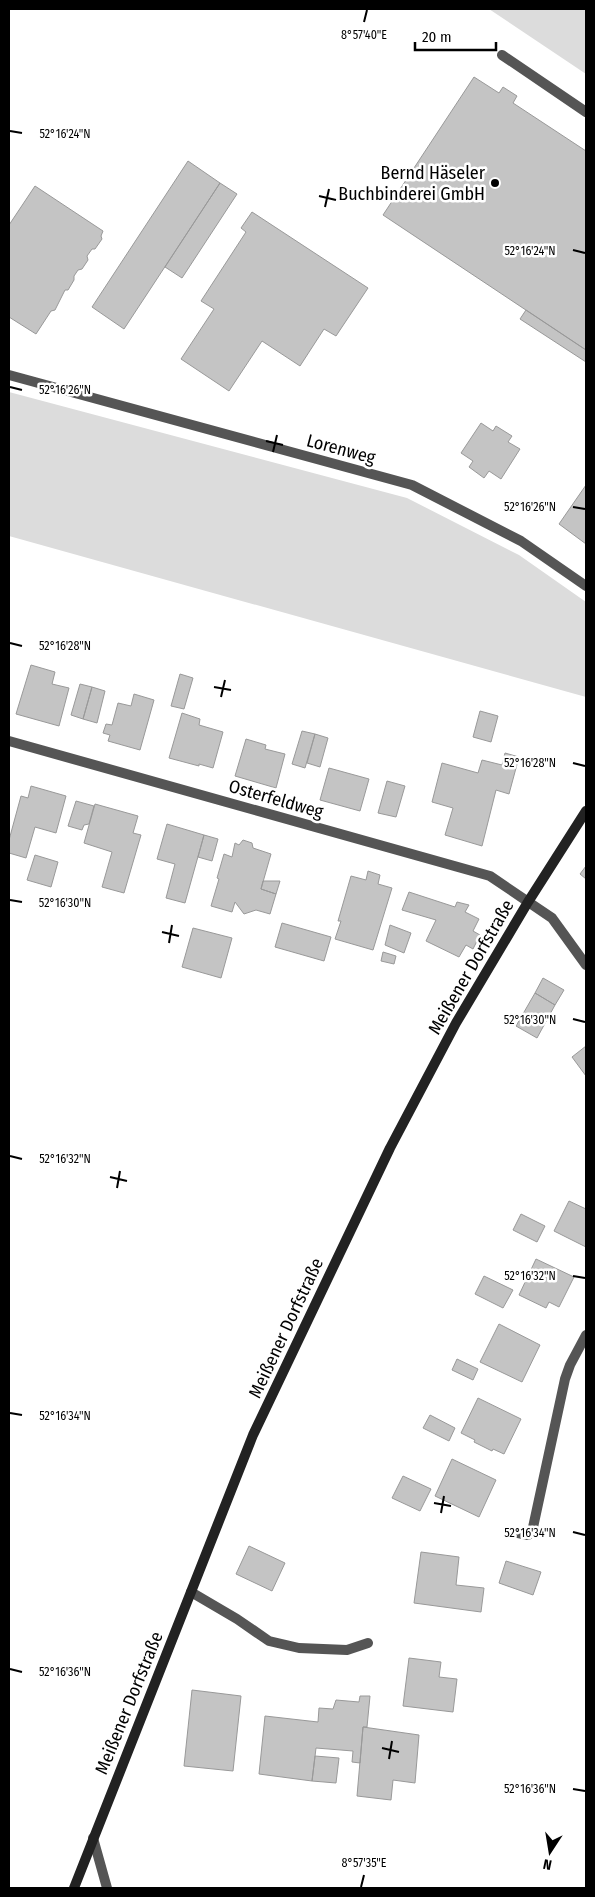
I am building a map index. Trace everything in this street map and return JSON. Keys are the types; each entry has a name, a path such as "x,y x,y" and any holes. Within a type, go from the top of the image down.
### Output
{"street":[{"path":"502,54 586,112"},
{"name":"Lorenweg","path":"9,375 412,484 521,541 586,586"},
{"name":"Osterfeldweg","path":"9,741 490,876 552,918 586,965"},
{"name":"Meißener Dorfstraße","path":"74,1888 253,1435 390,1148 456,1023 528,902 586,811"},
{"path":"518,1533 528,1535 532,1532 565,1379 570,1365 586,1335"},
{"path":"191,1592 237,1619 269,1641 298,1648 347,1650 368,1643"},
{"path":"93,1838 107,1888"}],"shaded area":[{"path":"489,9 586,9 586,74"},
{"path":"9,392 407,498 519,555 586,602 586,697 9,536"}],"building":[{"name":"Bernd Häseler Buchbinderei GmbH","path":"474,77 499,93 503,87 517,96 513,103 586,151 586,350 383,215"},
{"path":"188,161 220,183 124,329 92,307"},
{"path":"220,183 237,194 182,278 165,267"},
{"path":"35,186 103,231 102,239 87,256 88,260 82,269 78,270 74,280 68,290 65,290 55,310 51,311 36,334 9,317 9,225"},
{"path":"252,212 368,288 336,336 324,329 300,366 262,341 229,391 181,359 214,309 201,301 246,232 241,228"},
{"path":"526,310 586,350 586,362 520,319"},
{"path":"481,423 493,431 496,426 512,436 508,442 520,449 501,479 489,471 484,478 469,467 473,461 461,453"},
{"path":"586,485 586,544 559,524"},
{"path":"31,665 55,672 52,684 69,688 59,726 16,714"},
{"path":"180,674 193,678 184,709 171,706"},
{"path":"80,684 92,687 83,719 71,715"},
{"path":"92,687 105,691 97,723 83,719"},
{"path":"134,694 154,700 140,750 108,741 110,735 103,733 106,724 112,725 118,703 131,706"},
{"path":"480,711 498,716 491,742 473,737"},
{"path":"182,713 200,719 199,725 223,732 213,768 169,758"},
{"path":"302,731 315,734 305,768 292,764"},
{"path":"315,734 328,738 320,767 307,763"},
{"path":"246,739 266,745 265,749 285,754 276,788 235,776"},
{"path":"505,753 519,757 509,794 496,790 482,846 445,835 453,808 432,802 442,763 478,773 482,760 502,765"},
{"path":"329,768 369,779 360,811 320,800"},
{"path":"387,781 405,786 396,817 378,813"},
{"path":"31,786 66,796 56,833 35,827 26,858 9,853 9,840 21,796 28,798"},
{"path":"76,801 94,806 89,824 84,825 82,830 68,826"},
{"path":"95,804 138,816 133,833 141,835 124,893 102,887 112,852 84,843"},
{"path":"167,824 204,835 185,903 166,898 175,864 157,859"},
{"path":"204,835 218,839 212,861 198,857"},
{"path":"243,840 252,843 253,848 271,854 261,889 276,894 270,914 256,910 244,914 235,902 232,912 211,906 224,854 232,857 235,843 239,845"},
{"path":"35,855 58,862 51,887 27,880"},
{"path":"586,866 586,879 580,874"},
{"path":"368,871 380,875 378,884 392,888 373,950 335,939 341,921 338,921 351,876 366,880"},
{"path":"263,881 280,881 276,894 261,889"},
{"path":"409,892 455,907 457,902 469,905 465,912 479,919 473,931 480,935 473,949 466,945 459,957 426,941 436,920 402,910"},
{"path":"282,923 331,937 324,961 275,947"},
{"path":"390,925 411,933 404,953 385,945"},
{"path":"193,928 232,938 221,978 182,967"},
{"path":"383,952 396,956 394,964 381,961"},
{"path":"543,978 564,990 555,1005 535,993"},
{"path":"535,993 555,1005 537,1038 516,1026"},
{"path":"586,1046 586,1076 572,1057"},
{"path":"569,1201 586,1209 586,1247 554,1231"},
{"path":"521,1214 545,1226 537,1242 513,1230"},
{"path":"536,1259 574,1277 559,1307 549,1302 546,1308 519,1295"},
{"path":"484,1276 513,1290 503,1308 475,1294"},
{"path":"499,1324 540,1345 522,1382 480,1362"},
{"path":"457,1359 478,1369 473,1380 452,1370"},
{"path":"478,1398 521,1419 504,1454 493,1449 492,1451 461,1433"},
{"path":"430,1415 455,1428 449,1441 423,1428"},
{"path":"452,1459 496,1480 479,1517 435,1496"},
{"path":"403,1476 431,1489 420,1511 392,1498"},
{"path":"249,1546 285,1563 272,1591 236,1574"},
{"path":"421,1552 459,1557 456,1585 484,1588 481,1612 414,1603"},
{"path":"506,1561 541,1572 533,1595 499,1583"},
{"path":"409,1658 441,1662 439,1677 457,1679 453,1712 403,1706"},
{"path":"192,1690 241,1696 233,1771 184,1766"},
{"path":"360,1696 370,1696 367,1727 363,1727 360,1763 352,1762 353,1751 316,1748 312,1781 259,1774 265,1716 318,1722 319,1708 333,1709 336,1700 359,1702"},
{"path":"363,1727 419,1735 415,1783 393,1780 391,1800 357,1796"},
{"path":"315,1756 339,1758 336,1783 312,1781"}],"place":[{"name":"Bernd Häseler Buchbinderei GmbH","path":"495,183"}]}
